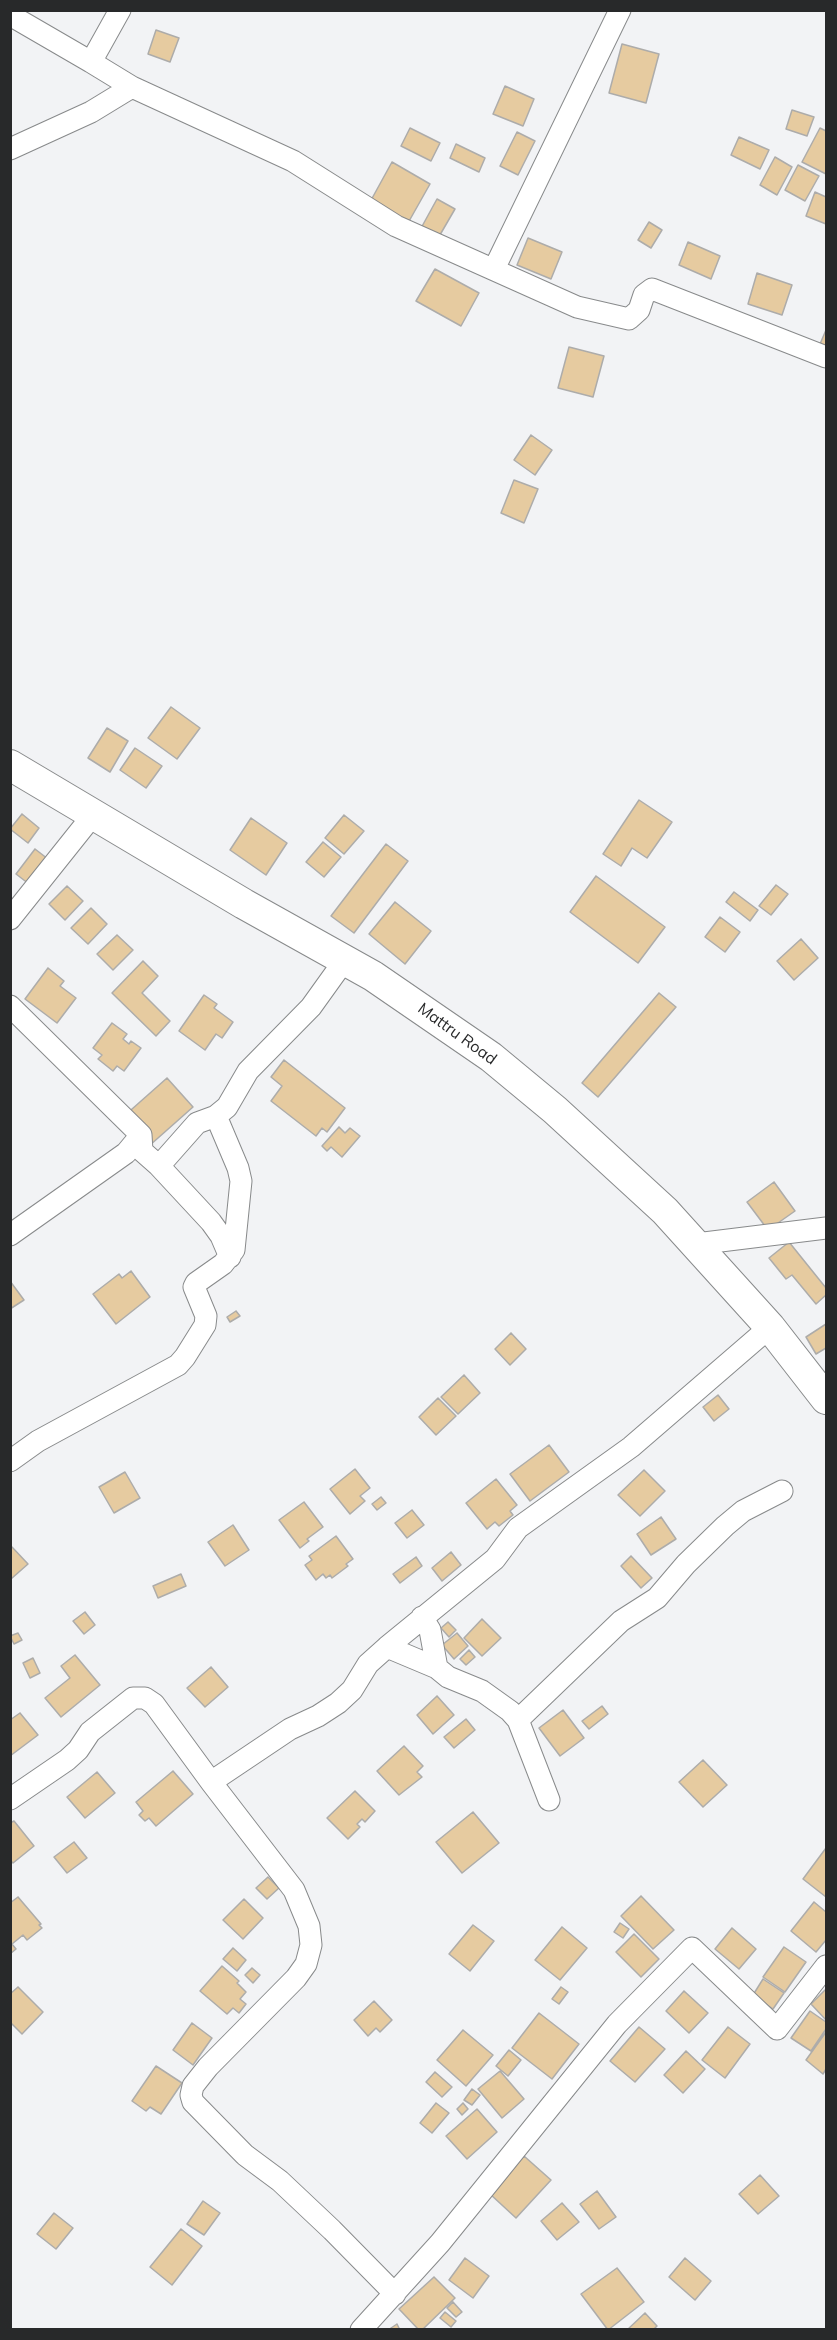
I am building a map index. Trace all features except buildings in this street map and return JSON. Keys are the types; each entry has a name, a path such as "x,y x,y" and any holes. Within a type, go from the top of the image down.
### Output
{"main road":[{"name":"Mattru Road","path":"10,765 373,976 492,1058 555,1110 665,1211 770,1327 826,1399"}],"street":[{"path":"91,62 120,10"},
{"path":"494,269 620,10"},
{"path":"10,15 132,87 293,161 396,226 534,289 577,307 629,319 639,310 644,295 652,289 826,357"},
{"path":"10,149 91,112 132,87"},
{"path":"10,919 93,814"},
{"path":"159,1166 197,1123 216,1116 226,1107 248,1071 311,1007 344,961"},
{"path":"10,1006 141,1135 142,1151 211,1222 221,1236 230,1257"},
{"path":"10,1461 38,1441 178,1365 205,1324 206,1316 194,1287 230,1257 234,1250 241,1181 238,1168 216,1116"},
{"path":"10,1235 126,1154 141,1135"},
{"path":"696,1244 826,1228"},
{"path":"211,1782 290,1729 318,1716 338,1703 352,1690 368,1664 495,1558 518,1528 631,1447 770,1327"},
{"path":"518,1720 621,1621 657,1598 686,1564 725,1526 743,1511 782,1491"},
{"path":"422,1617 430,1630 437,1668"},
{"path":"387,1647 437,1668 448,1677 482,1691 510,1711 518,1720 549,1800"},
{"path":"10,1799 67,1760 78,1750 90,1732 133,1698 145,1698 154,1704 294,1890 304,1908 311,1945 306,1964 296,1978 208,2067 193,2086 191,2095 193,2102 245,2155 280,2181 332,2230 395,2294"},
{"path":"361,2330 440,2243 617,2024 692,1948 777,2029 826,1966"}]}
